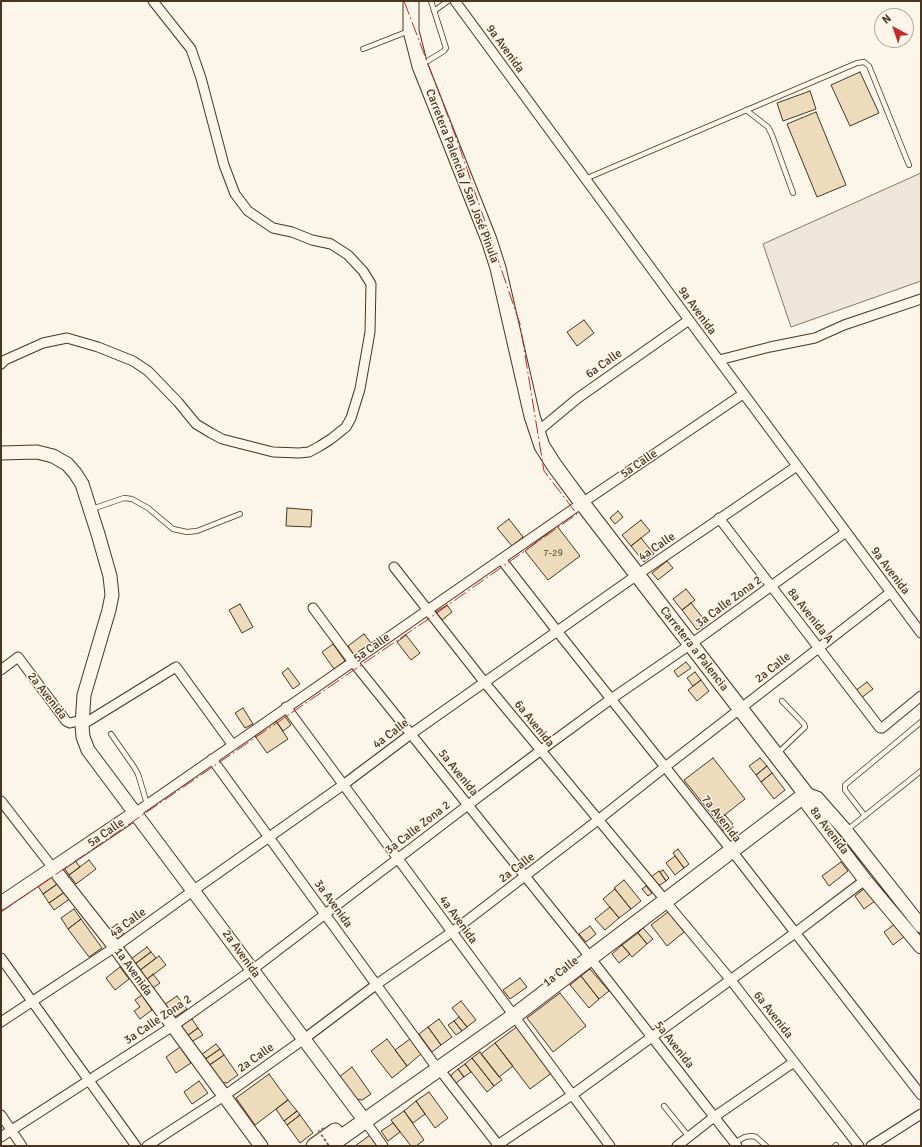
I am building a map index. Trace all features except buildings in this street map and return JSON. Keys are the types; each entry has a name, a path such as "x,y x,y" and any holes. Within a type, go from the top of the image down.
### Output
{"main road":[{"name":"Carretera Palencia / San José Pinula","path":"411,1 411,31 420,66 489,240 498,268 530,409 537,432 542,446 554,466 582,503"},
{"name":"Carretera a Palencia","path":"582,503 803,790"},
{"name":"1a Calle","path":"314,1146 362,1118 512,1014 803,790"},
{"name":"1a Calle","path":"329,1146 362,1118"}],"street":[{"path":"1,364 5,360 43,343 67,338 98,347 133,361 148,371 178,402 196,424 222,439 273,452 309,452 331,439 346,427 351,418 360,389 370,332 371,284 363,271 348,255 331,244 273,228 248,211 235,194 224,165 192,49 153,1"},
{"name":"9a Avenida","path":"455,1 688,320 921,633"},
{"path":"719,360 770,347 815,338 844,325 921,299"},
{"name":"6a Calle","path":"537,432 578,398 688,320"},
{"name":"5a Calle","path":"1,903 135,813 232,744 743,394"},
{"name":"2a Avenida","path":"1,453 37,452 53,456 67,464 75,473 82,484 110,576 112,595 109,610 84,695 82,723 83,736 88,750 194,890 382,1146"},
{"name":"4a Calle","path":"1,1022 115,947 557,631 797,466"},
{"name":"8a Avenida A","path":"720,518 880,728 882,728 921,696"},
{"name":"3a Calle Zona 2","path":"1,1137 173,1026 252,970 540,751 846,532"},
{"name":"7a Avenida","path":"501,559 729,848 921,1095"},
{"name":"6a Avenida","path":"394,567 540,751 730,979 859,1146"},
{"name":"2a Calle","path":"147,1146 224,1096 526,877 890,592"},
{"name":"5a Avenida","path":"313,608 352,662 589,955 736,1144"},
{"name":"2a Avenida","path":"1,670 18,657 66,721 70,723 82,723"},
{"path":"82,723 176,667 232,744"},
{"name":"4a Avenida","path":"286,707 610,1146"},
{"name":"3a Avenida","path":"212,758 437,1066 498,1146"},
{"name":"8a Avenida","path":"803,790 817,798 846,831 921,926"},
{"name":"8a Avenida","path":"803,790 808,805 865,880 921,947"},
{"name":"1a Avenida","path":"1,801 115,947 261,1146"},
{"path":"498,1146 572,1095 795,933 865,880"},
{"path":"1,958 136,1146"},
{"path":"677,1146 714,1117 794,1062"},
{"path":"871,1146 921,1114"},
{"path":"1,1115 22,1146"}],"lane":[{"path":"420,66 444,51 446,48 431,1"},
{"path":"434,11 448,1"},
{"path":"363,49 411,31"},
{"path":"585,178 857,63 864,62 869,66 909,165"},
{"path":"746,110 768,127 792,193"},
{"path":"90,510 124,498 132,499 148,508 173,529 187,532 197,531 240,514"},
{"path":"776,755 805,727 804,724 782,701"},
{"path":"865,816 845,790 845,785 921,722"},
{"path":"111,734 138,774 147,804"},
{"path":"846,831 921,771"},
{"path":"664,1106 689,1137"},
{"path":"736,1144 745,1137 752,1136 756,1137 766,1146"}],"path":[{"path":"324,1128 319,1131 329,1146"}],"shaded area":[{"path":"921,173 921,281 791,327 763,244"}],"power":[{"path":"1,912 424,622 577,514 544,471 520,324 457,140 404,1"}]}
